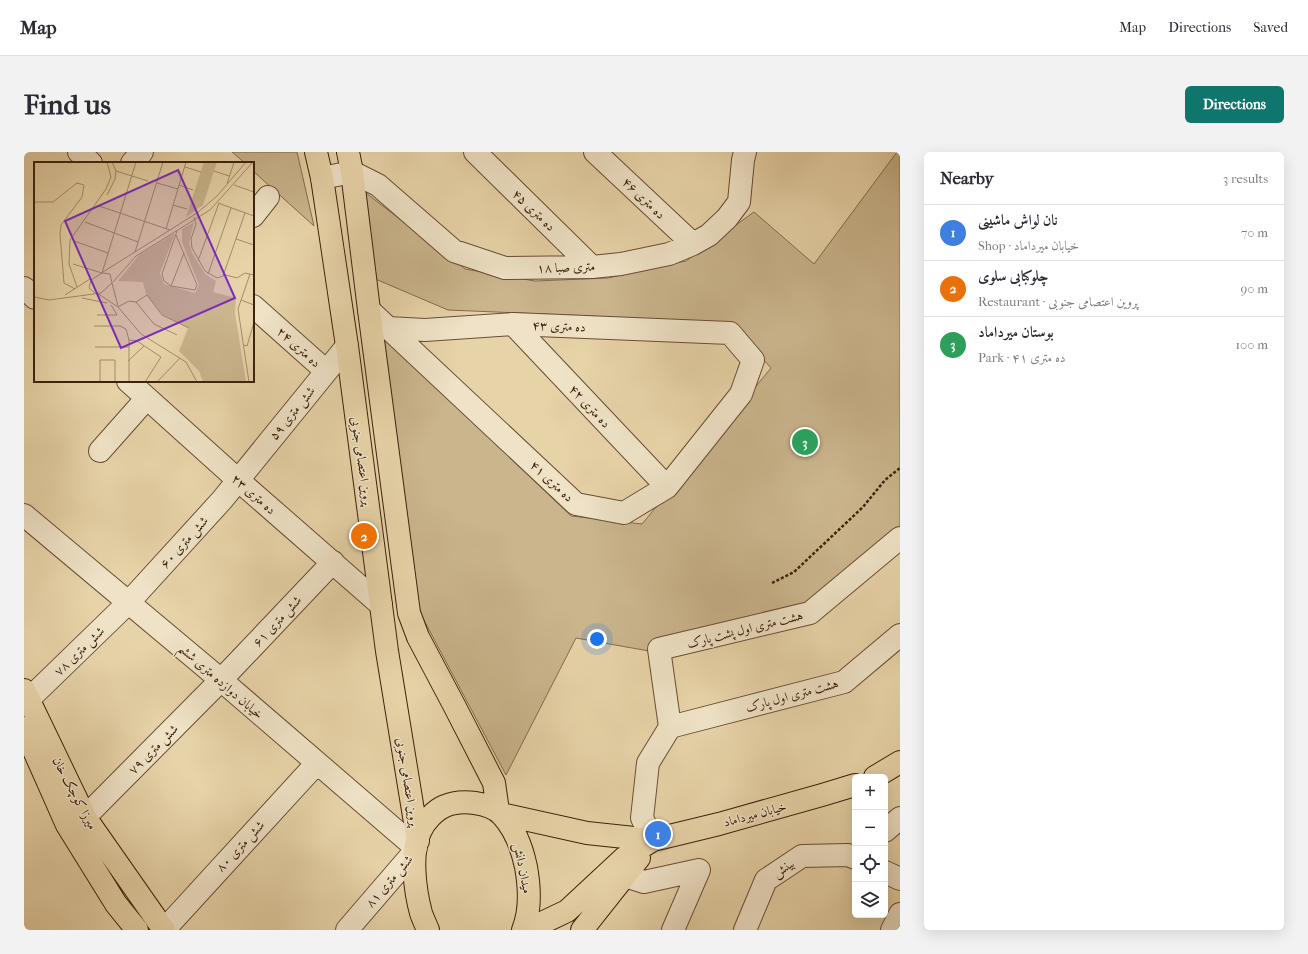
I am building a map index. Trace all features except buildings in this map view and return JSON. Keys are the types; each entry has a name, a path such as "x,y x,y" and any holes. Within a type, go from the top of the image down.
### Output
{"main road":[{"name":"پروین اعتصامی جنوبی","path":"316,152 322,178 416,846"},
{"name":"پروین اعتصامی جنوبی","path":"350,162 368,310 409,613 418,637 456,706 494,784 500,813"},
{"name":"میرزا کوچک خان","path":"26,694 85,817 164,930"},
{"name":"میرزا کوچک خان","path":"24,728 67,825 116,904 137,930"},
{"path":"879,774 900,762"},
{"name":"خیابان میرداماد","path":"653,840 726,822 852,786"},
{"path":"425,925 416,877 416,846 420,832 430,817 445,806 463,803 480,804 489,806 500,813 587,833 653,840"},
{"name":"میدان دانش","path":"500,813 517,836 523,853 530,902 527,920 523,930"},
{"path":"582,930 653,840"},
{"path":"527,930 567,911 624,858 653,840"}],"street":[{"path":"79,152 90,162"},
{"path":"133,162 142,152"},
{"name":"ده متری ۴۵","path":"475,152 592,267"},
{"name":"ده متری ۴۶","path":"595,152 693,244"},
{"name":"متری صبا ۱۸","path":"350,162 454,251 505,268 592,267 621,264 669,254 710,235 727,218 739,202 741,155"},
{"path":"322,178 350,162"},
{"path":"254,215 268,197"},
{"path":"24,288 34,297"},
{"name":"ده متری ۲۴","path":"254,307 326,371"},
{"name":"ده متری ۴۱","path":"368,310 576,504 624,512 667,487 741,394 752,360 730,333"},
{"name":"ده متری ۴۳","path":"388,328 425,330 513,324 730,333"},
{"name":"ده متری ۴۲","path":"513,324 667,487"},
{"name":"شش متری ۵۹","path":"238,480 346,346"},
{"name":"ده متری ۲۳","path":"129,382 238,480 381,605"},
{"path":"100,451 147,398"},
{"name":"شش متری ۶۰","path":"129,602 222,500 238,480"},
{"name":"خیابان دوازده متری ششم","path":"26,522 129,602 316,763 416,846"},
{"name":"هشت متری اول پشت پارک","path":"670,727 659,649 810,613 900,538"},
{"name":"شش متری ۶۱","path":"221,680 332,562"},
{"name":"شش متری ۷۸","path":"26,694 129,602"},
{"name":"هشت متری اول پارک","path":"670,727 844,682 900,635"},
{"name":"شش متری ۷۹","path":"85,817 221,680"},
{"path":"653,840 642,818 648,763 670,727"},
{"name":"شش متری ۸۰","path":"164,930 316,763"},
{"path":"888,828 900,818"},
{"name":"شش متری ۸۱","path":"347,930 416,846"},
{"name":"بینش","path":"745,930 766,880 802,856 848,855 852,857"},
{"path":"625,876 644,882 699,870 672,930"},
{"path":"888,874 900,880"},
{"path":"892,930 900,914"}],"path":[{"path":"772,583 794,572 864,507 884,480 900,468"}],"shaded area":[{"path":"232,152 297,152 314,226 254,172 254,162 244,162"},
{"path":"897,152 900,152 900,536 812,607 649,651 576,638 506,775 408,590 377,331 571,516 642,524 771,368 733,326 591,316 448,310 373,278 362,190 465,269 535,281 608,278 686,261 754,212 814,264"}],"place":[{"name":"بوستان میرداماد","path":"805,442"},
{"name":"چلوکبابی سلوی","path":"364,536"},
{"name":"نان لواش ماشینی","path":"658,834"}]}
